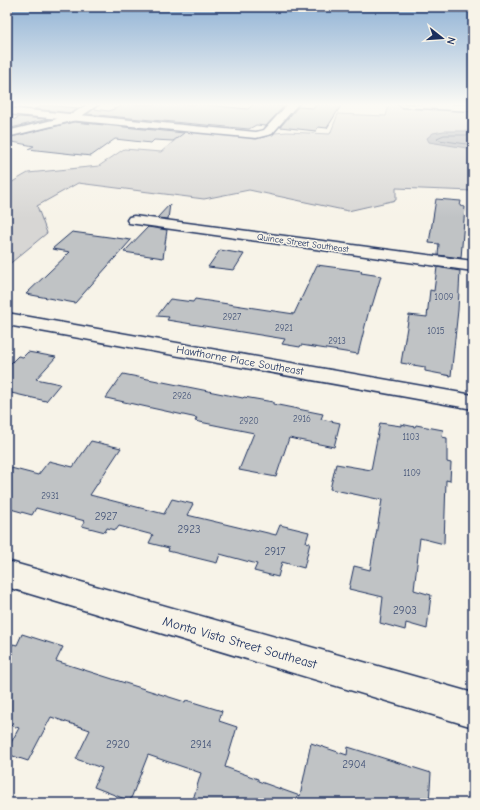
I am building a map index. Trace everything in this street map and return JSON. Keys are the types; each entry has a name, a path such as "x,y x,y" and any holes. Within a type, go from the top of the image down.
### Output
{"street":[{"name":"Quince Street Southeast","path":"134,220 473,266"},
{"name":"Hawthorne Place Southeast","path":"7,319 473,402"},
{"name":"Monta Vista Street Southeast","path":"7,574 473,710"}],"shaded area":[{"path":"173,142 473,142 473,191 396,188 396,200 348,211 249,190 204,199 78,183 37,206 47,233 7,266 7,185 28,173 99,166 124,149 161,152"}],"water":[{"path":"429,142 473,142 473,149"}],"building":[{"path":"11,142 111,142 91,156 28,149 34,146"},
{"path":"436,199 461,201 460,206 465,207 461,258 438,255 439,244 429,243"},
{"path":"170,204 168,219 157,218"},
{"path":"148,227 167,230 163,258 124,252"},
{"path":"72,232 131,240 75,303 26,294 70,252 52,249"},
{"path":"220,250 244,254 234,270 208,267"},
{"path":"317,265 362,271 361,273 381,276 372,306 370,306 358,354 301,345 300,347 282,344 285,339 167,320 169,317 157,316 170,299 193,302 195,299 294,314"},
{"path":"437,267 460,271 458,310 451,376 425,371 425,367 401,363 409,315 427,317 430,290 434,291"},
{"path":"28,352 56,357 36,379 60,384 46,401 7,392 7,367 18,356 23,357"},
{"path":"123,374 243,398 273,402 273,404 323,414 321,419 340,423 334,447 289,438 276,477 239,470 254,433 195,421 197,418 106,398"},
{"path":"380,423 401,426 401,424 415,427 416,425 443,430 442,437 447,438 447,462 451,463 450,481 446,480 444,544 420,538 414,590 431,595 427,629 406,623 405,630 380,623 383,597 349,589 354,566 370,570 382,500 330,489 336,464 371,470"},
{"path":"91,441 121,448 90,495 164,514 172,499 193,504 187,515 276,535 280,525 309,532 306,542 310,543 304,568 282,562 278,577 254,571 257,564 220,554 217,563 168,551 169,548 149,543 153,535 119,526 116,530 107,528 105,532 82,526 85,521 36,508 32,515 7,508 7,467 38,475 49,461 73,467"},
{"path":"22,634 63,647 56,661 185,702 186,700 222,711 219,721 237,727 225,767 258,779 258,781 300,796 311,743 347,755 348,747 431,773 429,803 317,803 313,801 312,803 192,803 201,773 148,755 130,801 94,787 102,768 76,759 90,730 51,717 28,761 7,754 7,750 19,728 7,724 7,653 13,644 17,645"}]}
